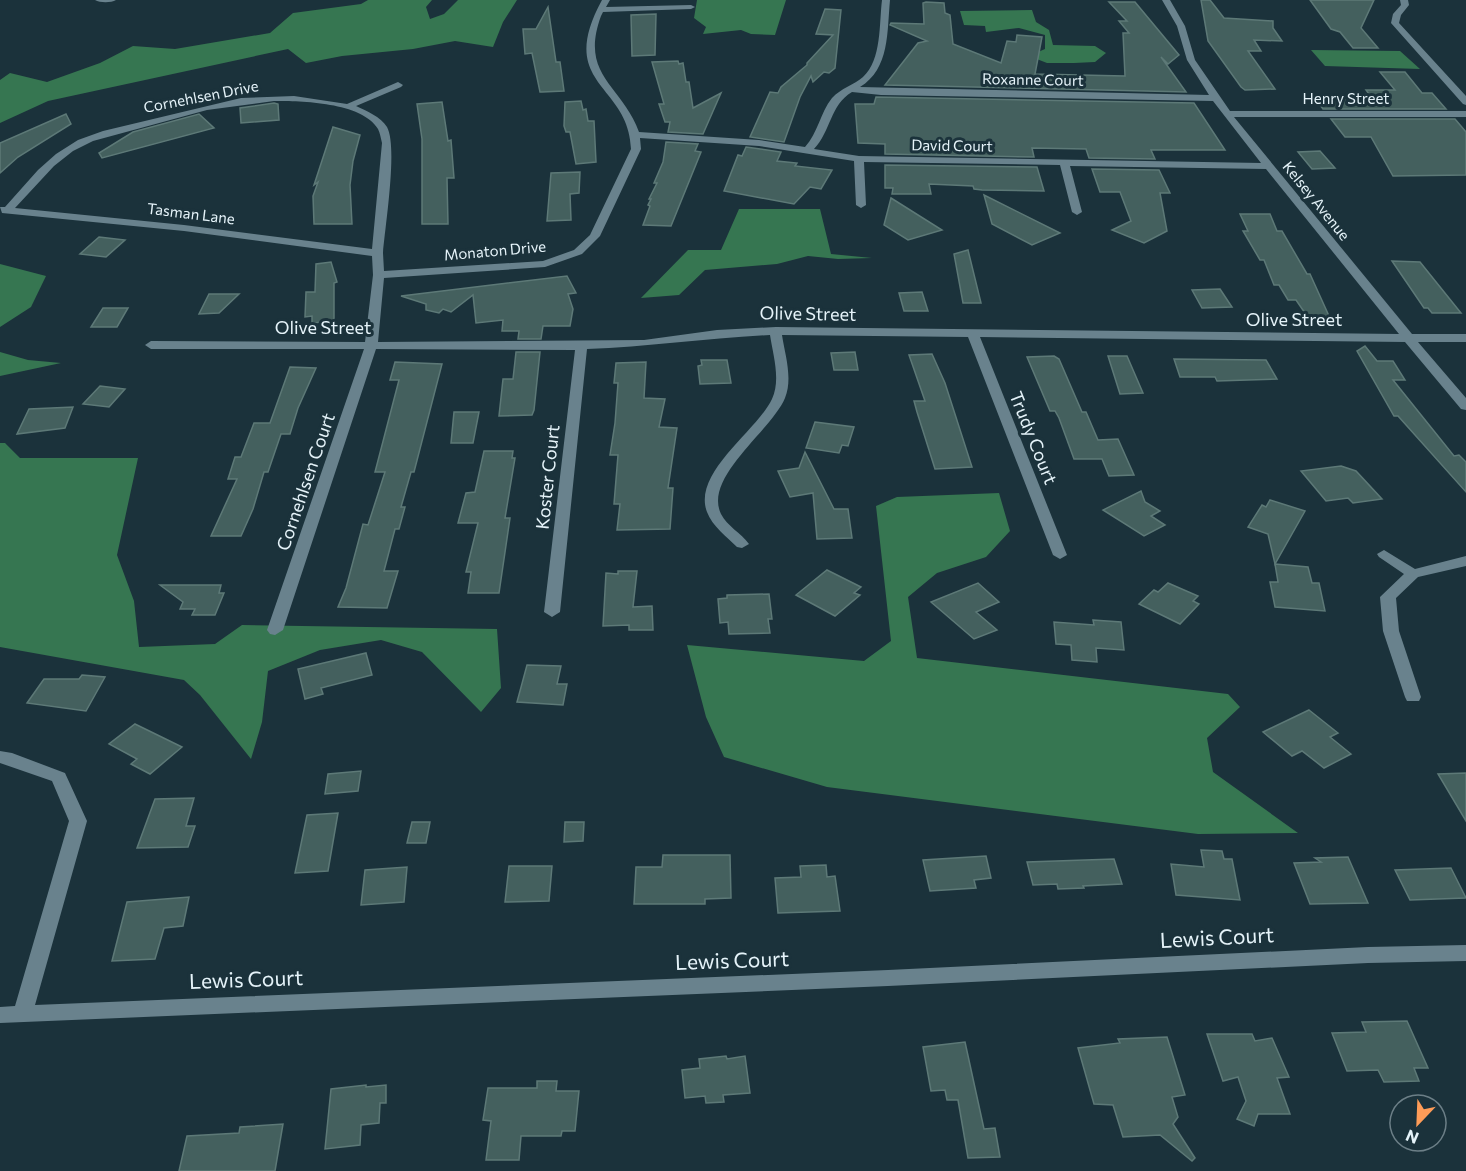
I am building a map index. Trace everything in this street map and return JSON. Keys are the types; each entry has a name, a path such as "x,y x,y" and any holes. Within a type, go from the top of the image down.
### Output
{"street":[{"path":"606,0 591,29 588,47 593,67 628,117 636,135"},
{"path":"809,149 820,138 837,98 868,78 877,66 886,0"},
{"name":"Kelsey Avenue","path":"1166,0 1180,26 1191,60 1227,114 1466,406"},
{"path":"1404,0 1405,5 1397,14 1395,22 1466,102"},
{"path":"600,10 691,7"},
{"path":"349,106 398,85"},
{"name":"Roxanne Court","path":"851,89 881,92 1216,98"},
{"name":"Cornehlsen Drive","path":"4,210 40,171 58,156 81,142 109,132 242,101 280,98 349,106 369,116 382,127 387,143 378,253 379,275 371,346"},
{"name":"Henry Street","path":"1227,114 1466,114"},
{"name":"David Court","path":"636,135 759,143 809,149 859,159 1268,166"},
{"name":"Monaton Drive","path":"379,275 545,264 578,252 595,236 617,192 636,149 636,135"},
{"path":"859,159 861,205"},
{"path":"1064,162 1077,212"},
{"name":"Tasman Lane","path":"4,210 184,228 378,253"},
{"path":"742,544 712,512 711,491 720,475 771,413 779,399 782,384 776,331"},
{"name":"Olive Street","path":"151,345 581,346 644,344 717,334 776,331 1466,338"},
{"name":"Trudy Court","path":"973,334 1060,555"},
{"name":"Cornehlsen Court","path":"275,630 371,346"},
{"name":"Koster Court","path":"552,612 581,346"},
{"path":"1384,554 1413,574"},
{"path":"1413,697 1391,631 1388,597 1413,574 1466,561"},
{"path":"0,757 6,757 58,777 78,821 23,1013"},
{"name":"Lewis Court","path":"0,1015 876,979 1368,955 1466,953"}],"lane":[{"path":"98,0 113,0"}],"green space":[{"path":"368,0 432,0 426,7 430,19 444,14 458,0 517,0 503,22 493,47 455,41 306,63 288,49 48,101 0,123 0,80 10,73 47,82 100,63 133,46 175,49 270,33 293,13 361,4"},
{"path":"697,0 786,0 775,35 751,34 741,30 703,34 706,27 694,18"},
{"path":"1032,10 1036,22 1049,30 1053,45 1095,46 1106,53 1095,62 1047,63 1029,56 1045,49 1045,35 1019,28 986,32 985,26 964,25 960,11"},
{"path":"1311,50 1400,51 1420,69 1325,66"},
{"path":"739,209 820,209 831,254 872,258 838,259 808,256 777,264 705,270 679,295 641,298 688,250 721,250"},
{"path":"0,264 46,276 31,307 0,327"},
{"path":"0,352 28,360 61,363 0,376"},
{"path":"0,443 5,443 20,458 138,458 117,555 134,601 139,647 215,644 242,625 497,629 501,688 481,712 422,652 381,640 320,650 268,671 262,722 251,759 200,695 184,680 0,647"},
{"path":"999,493 1010,531 986,557 937,573 908,597 917,658 1228,694 1240,707 1207,738 1213,772 1298,833 1198,834 827,787 724,757 706,717 687,645 864,661 891,641 876,506 897,497"}],"building":[{"path":"1201,0 1210,0 1224,18 1273,21 1273,28 1282,41 1254,40 1261,51 1248,51 1275,89 1245,90 1241,87 1208,41"},
{"path":"1310,0 1374,0 1361,28 1378,48 1353,48 1340,32 1331,29"},
{"path":"926,2 944,3 945,13 950,15 953,44 1001,63 1007,41 1016,42 1017,35 1042,37 1035,74 1125,76 1123,33 1129,33 1119,21 1127,21 1109,2 1135,2 1179,55 1168,64 1161,57 1186,92 885,85 918,43 927,41 890,25 891,23 924,24 923,3"},
{"path":"548,7 556,62 560,62 564,91 540,92 532,53 525,54 523,29 536,29"},
{"path":"825,9 841,10 835,68 829,73 824,72 813,82 811,76 800,97 784,142 750,137 770,92 778,93 781,87 807,65 833,35 816,34"},
{"path":"656,14 655,55 632,56 631,15"},
{"path":"678,61 679,64 683,63 693,108 721,93 703,134 668,132 670,122 665,122 659,104 664,104 652,62"},
{"path":"1380,72 1405,72 1422,93 1432,93 1446,109 1323,109 1313,96 1369,94 1366,90 1395,90"},
{"path":"876,97 1194,103 1225,150 1151,150 1155,159 1089,158 1086,149 1032,148 1034,157 885,154 885,144 858,143 855,104 874,104"},
{"path":"581,101 583,110 586,109 588,121 594,121 596,162 576,164 570,132 566,132 564,126 565,102"},
{"path":"442,102 448,141 451,140 454,178 447,178 448,224 422,224 422,139 417,104"},
{"path":"278,104 279,120 241,123 240,108"},
{"path":"66,114 71,124 18,157 0,173 0,143"},
{"path":"199,114 214,128 102,158 99,153 133,132"},
{"path":"1331,119 1455,119 1466,132 1466,175 1393,176 1371,137 1345,137"},
{"path":"333,127 360,135 350,185 352,224 314,224 313,196 318,182 314,185"},
{"path":"666,142 698,144 695,151 701,152 671,226 643,225 650,206 648,205 651,199 649,199 657,183 654,183 663,162"},
{"path":"746,147 781,152 777,161 797,163 795,166 832,170 821,189 810,187 794,204 724,191 738,155 742,156"},
{"path":"1320,151 1335,168 1312,169 1298,152"},
{"path":"885,165 1037,167 1044,191 982,190 974,189 973,186 929,184 931,194 892,194 893,188 885,188"},
{"path":"1092,169 1159,170 1170,193 1160,193 1167,231 1144,243 1112,230 1131,221 1120,192 1100,192"},
{"path":"580,172 579,193 570,194 571,220 547,221 551,173"},
{"path":"984,195 1060,233 1032,245 992,224"},
{"path":"891,198 942,230 908,240 884,225"},
{"path":"1240,214 1270,214 1277,231 1282,231 1307,274 1310,274 1329,316 1307,316 1296,300 1288,300 1279,285 1274,285 1264,260 1260,260 1243,231 1248,231"},
{"path":"99,237 125,240 106,257 80,254"},
{"path":"968,250 981,303 963,303 954,254"},
{"path":"1392,261 1420,262 1461,313 1432,313 1428,308 1424,308"},
{"path":"331,262 337,282 334,283 334,321 312,323 312,316 305,317 306,292 315,292 316,264"},
{"path":"567,276 576,293 568,294 573,309 570,326 543,326 541,339 518,339 519,331 502,331 503,320 476,323 473,295 451,312 443,309 439,313 426,310 426,304 401,296"},
{"path":"1220,289 1232,307 1202,308 1192,290"},
{"path":"922,292 928,311 904,311 899,293"},
{"path":"209,294 239,294 219,313 199,314"},
{"path":"103,308 128,308 117,327 91,327"},
{"path":"1365,346 1377,361 1393,361 1405,380 1393,380 1454,456 1459,455 1466,462 1466,492 1398,416 1394,416 1357,351"},
{"path":"516,352 540,352 534,410 532,415 499,416 503,379 513,379"},
{"path":"855,352 858,370 834,370 831,353"},
{"path":"932,354 945,383 972,467 935,469 914,401 925,401 909,355"},
{"path":"1054,356 1059,359 1082,412 1086,412 1098,440 1118,439 1134,475 1109,476 1102,459 1074,459 1059,418 1055,411 1050,411 1027,357"},
{"path":"1108,356 1127,356 1143,393 1120,394"},
{"path":"1174,359 1266,360 1277,379 1217,381 1215,377 1180,377"},
{"path":"701,360 727,360 731,383 700,384 698,366 702,365"},
{"path":"395,362 442,364 414,472 411,472 401,507 405,507 399,529 395,529 384,571 398,571 387,608 338,607 346,588 363,524 368,525 385,472 375,472 399,380 390,380"},
{"path":"646,362 644,398 665,399 659,427 677,428 668,488 673,488 670,529 617,530 620,504 614,504 618,455 610,455 618,383 614,383 616,363"},
{"path":"290,367 316,368 298,408 290,434 281,434 268,472 264,472 253,509 241,536 211,536 237,479 228,479 235,457 241,457 254,423 270,423"},
{"path":"100,386 125,389 109,407 83,404"},
{"path":"73,407 65,428 17,434 29,409"},
{"path":"454,412 479,412 473,443 451,443"},
{"path":"815,422 854,427 848,446 842,445 839,453 806,448"},
{"path":"484,451 513,451 512,458 515,458 505,518 510,518 499,593 468,593 471,572 466,572 478,523 458,523 466,493 475,492"},
{"path":"805,452 834,509 848,509 852,538 817,539 813,493 790,497 778,471 799,468"},
{"path":"1341,466 1356,471 1382,499 1353,503 1348,498 1326,501 1301,471"},
{"path":"1141,491 1145,502 1160,511 1151,516 1165,525 1144,536 1103,510"},
{"path":"1270,500 1305,511 1275,564 1268,534 1248,527 1262,505 1266,507"},
{"path":"1275,564 1308,567 1312,583 1319,583 1325,611 1275,607 1270,582 1278,582"},
{"path":"827,570 861,587 854,593 860,595 835,616 796,595"},
{"path":"618,571 637,571 633,607 652,606 653,630 629,630 629,625 603,626 606,573 618,574"},
{"path":"978,583 999,602 976,612 997,630 974,639 931,602"},
{"path":"1168,583 1198,596 1193,601 1199,604 1180,624 1139,604 1154,590 1158,592"},
{"path":"160,585 221,585 219,593 224,593 215,615 192,615 195,609 180,609 183,602"},
{"path":"769,594 772,619 768,619 770,633 729,634 728,622 720,623 718,599 727,598 727,595"},
{"path":"1093,620 1121,622 1124,650 1096,648 1097,662 1072,660 1071,645 1056,644 1054,622 1094,625"},
{"path":"366,653 372,675 321,688 323,694 305,699 298,669"},
{"path":"527,665 561,666 557,684 567,684 563,705 517,702"},
{"path":"82,675 105,677 86,711 27,703 44,679 79,679"},
{"path":"1309,710 1338,733 1330,737 1351,754 1324,768 1302,751 1292,756 1263,732"},
{"path":"135,724 182,747 150,774 131,764 137,759 109,744"},
{"path":"361,771 358,791 325,794 328,774"},
{"path":"1466,773 1466,821 1438,774"},
{"path":"194,798 186,826 195,826 188,847 137,848 155,799"},
{"path":"338,813 328,871 295,873 307,815"},
{"path":"412,822 430,822 426,843 407,843"},
{"path":"565,822 584,822 583,841 564,842"},
{"path":"1201,850 1222,851 1224,859 1232,859 1240,900 1176,895 1171,864 1204,867"},
{"path":"663,855 730,855 731,898 705,899 705,904 634,904 636,867 662,867"},
{"path":"986,856 991,878 974,880 976,888 930,891 923,860"},
{"path":"1348,857 1368,903 1310,904 1294,863 1321,862 1315,858"},
{"path":"1114,859 1122,884 1058,889 1057,884 1033,885 1027,862"},
{"path":"826,865 827,877 835,876 840,911 778,913 775,878 801,877 800,866"},
{"path":"509,866 552,866 549,901 505,902"},
{"path":"407,867 404,902 361,905 365,870"},
{"path":"1451,868 1466,898 1410,900 1395,870"},
{"path":"189,897 183,926 164,928 155,959 112,961 127,902"},
{"path":"1407,1021 1428,1068 1414,1068 1419,1081 1384,1082 1378,1070 1347,1071 1332,1033 1366,1032 1362,1022"},
{"path":"1207,1034 1252,1034 1255,1041 1272,1038 1289,1077 1277,1078 1290,1114 1258,1114 1254,1126 1237,1119 1246,1101 1238,1077 1223,1081"},
{"path":"1167,1037 1185,1095 1172,1097 1178,1117 1173,1124 1195,1158 1192,1161 1160,1135 1123,1137 1113,1105 1094,1104 1078,1048 1120,1043 1118,1039"},
{"path":"965,1042 984,1129 995,1128 1000,1157 968,1158 958,1100 947,1100 945,1090 931,1091 923,1047"},
{"path":"726,1056 727,1059 745,1056 750,1093 723,1095 724,1102 706,1103 705,1096 685,1098 682,1070 700,1068 699,1059"},
{"path":"537,1081 557,1081 556,1091 579,1091 575,1131 562,1131 561,1136 521,1136 519,1160 486,1160 491,1121 483,1120 488,1088 537,1088"},
{"path":"366,1085 366,1087 386,1085 386,1103 380,1103 379,1123 361,1125 360,1145 325,1149 331,1089"},
{"path":"283,1124 275,1171 179,1171 187,1136 239,1133 240,1127"}]}
